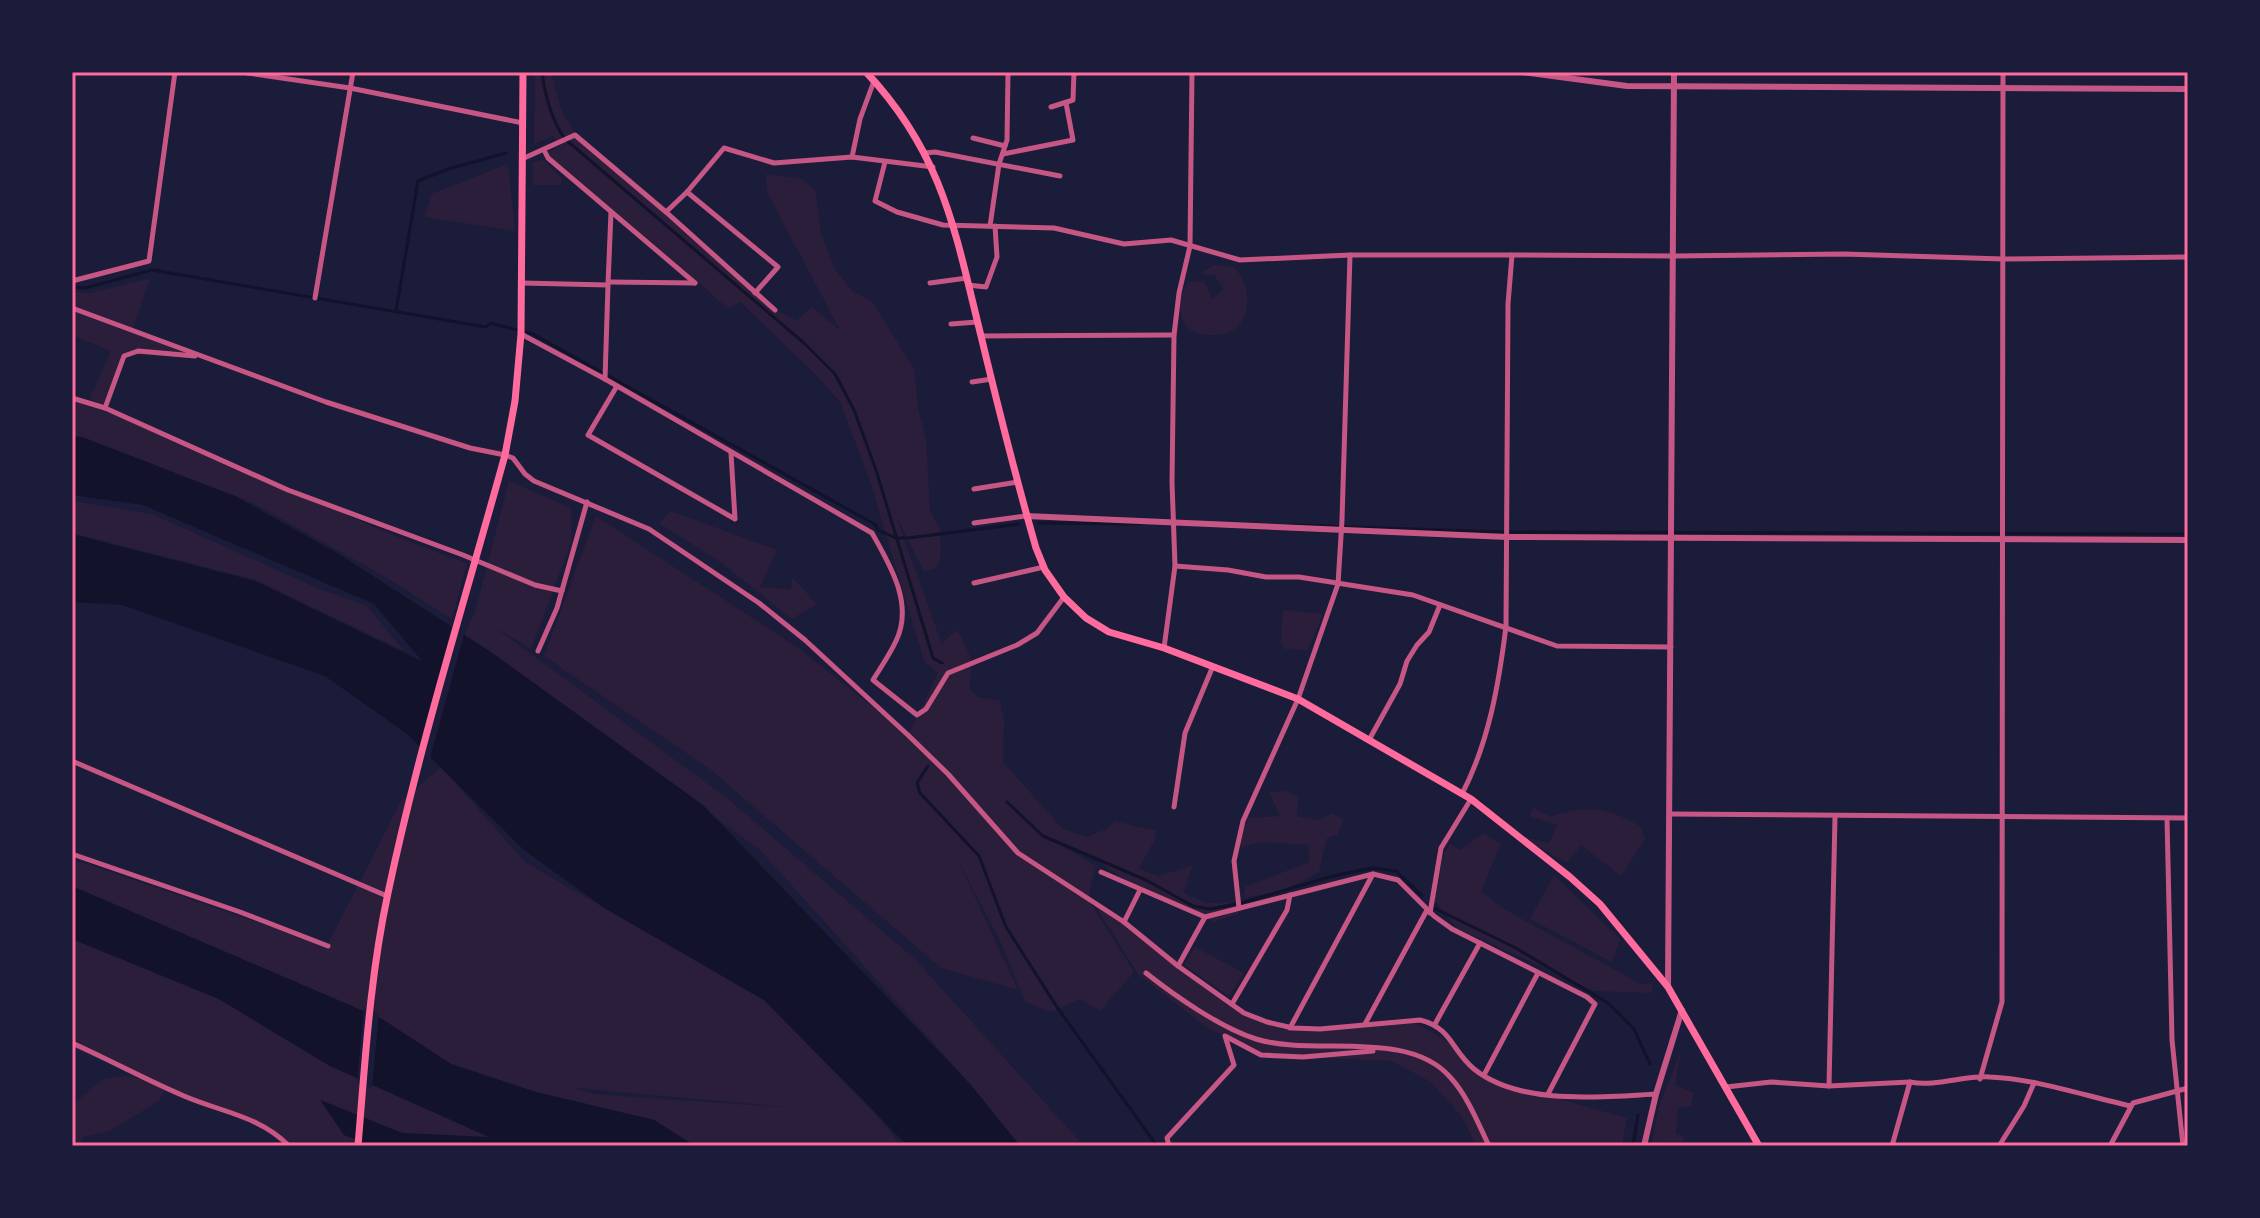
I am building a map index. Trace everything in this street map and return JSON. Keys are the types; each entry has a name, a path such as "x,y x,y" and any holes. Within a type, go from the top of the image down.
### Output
{"main road":[{"path":"358,1146 369,1015 387,896 405,816 505,455 515,401 521,334 523,72"},
{"path":"866,72 887,95 933,167 954,225 1026,516 1044,567 1064,597 1086,618 1109,632 1164,648 1298,699 1471,799 1600,904 1668,987 1759,1146"}],"street":[{"path":"72,281 149,261 175,72"},
{"path":"241,72 350,88 523,123"},
{"path":"315,298 353,72"},
{"path":"930,283 968,282 986,287 997,257 992,226 999,164 1008,128 1008,72"},
{"path":"1051,107 1073,100 1074,72"},
{"path":"1164,648 1175,566 1172,524 1174,335 1179,293 1190,246 1192,72"},
{"path":"1522,72 1613,85 2188,89"},
{"path":"1668,987 1674,72"},
{"path":"1980,1079 2002,1002 2003,72"},
{"path":"852,157 860,119 874,80"},
{"path":"1002,154 1073,140 1066,103"},
{"path":"522,159 575,135 775,310"},
{"path":"973,138 1005,146"},
{"path":"666,212 724,148 774,163 852,157 933,167"},
{"path":"522,283 695,283 548,158 544,150"},
{"path":"925,153 935,152 1060,176"},
{"path":"885,162 875,201 897,212 943,225 1054,228 1124,244 1171,240 1240,260 1350,255 1844,254 2003,259 2188,257"},
{"path":"687,192 778,267 755,293"},
{"path":"605,379 611,212"},
{"path":"1239,905 1234,861 1243,821 1298,699 1338,584 1350,255"},
{"path":"1462,794 1477,764 1500,676 1506,626 1508,304 1512,255"},
{"path":"72,308 418,432 513,458 534,481 649,529 759,603 805,640 948,774 1018,853 1124,922 1178,966 1244,1013 1290,1028 1320,1029 1420,1020 1435,1024 1449,1036 1472,1067 1484,1075 1522,1089 1584,1098 1656,1094"},
{"path":"951,324 977,322"},
{"path":"521,334 872,533 894,572 903,609 898,638 873,680 917,715 926,709 948,673 1017,645 1037,633 1064,597"},
{"path":"981,336 1174,335"},
{"path":"105,408 124,356 138,351 200,356"},
{"path":"972,382 992,379"},
{"path":"617,386 588,435 735,519 731,452"},
{"path":"72,398 105,408 285,489 535,585 562,591"},
{"path":"974,489 1018,482"},
{"path":"538,651 562,591 587,502"},
{"path":"974,523 1026,516 1507,537 2188,540"},
{"path":"1175,566 1266,577 1299,577 1413,595 1557,646 1672,647"},
{"path":"974,583 1044,567"},
{"path":"1369,741 1400,684 1407,661 1429,632 1440,605"},
{"path":"1174,807 1185,733 1213,666"},
{"path":"72,761 387,896"},
{"path":"1365,1025 1429,911 1441,848 1471,799"},
{"path":"1670,814 2188,818"},
{"path":"1829,1086 1835,817"},
{"path":"2167,818 2172,1040 2183,1146"},
{"path":"72,854 328,946"},
{"path":"1101,872 1205,917"},
{"path":"1178,966 1205,917 1239,905 1373,874 1398,880 1452,929 1595,1004 1548,1094"},
{"path":"1290,1028 1373,874"},
{"path":"1124,922 1140,890"},
{"path":"1232,1004 1287,910 1290,895"},
{"path":"1435,1024 1480,943"},
{"path":"1146,973 1217,1019 1258,1039 1295,1046 1386,1049 1418,1055 1448,1074 1489,1146"},
{"path":"1484,1075 1538,973"},
{"path":"1644,1146 1656,1094 1682,1010"},
{"path":"1169,1146 1167,1138 1234,1065 1225,1036 1261,1055 1307,1057 1386,1049"},
{"path":"72,1043 186,1097 255,1121 273,1130 289,1146"},
{"path":"1726,1087 1771,1082 1829,1086 1922,1084 1986,1076 2034,1083 2131,1106"},
{"path":"1892,1146 1910,1082"},
{"path":"1999,1146 2024,1106 2034,1083"},
{"path":"2110,1146 2133,1103 2188,1088"}],"shaded area":[{"path":"535,72 551,72 562,112 580,139 770,306 796,321 812,307 840,330 767,192 766,174 803,179 816,192 821,233 834,268 852,291 872,301 914,369 918,408 926,440 930,510 940,529 941,556 936,568 924,572 895,514 942,644 958,630 971,658 970,689 978,697 1000,701 1004,721 1003,762 1062,828 1086,837 1107,829 1115,821 1156,831 1139,869 1158,876 1192,866 1184,893 1206,903 1238,902 1238,914 1214,922 1140,890 1093,858 1042,834 1096,866 1088,899 1134,972 1100,1011 1080,999 1051,1012 1025,1002 1001,943 957,858 1018,990 941,968 711,770 544,656 596,516 800,649 908,735 938,673 924,661 869,478 840,402 740,302 728,309 546,154 561,145 553,136 534,144"},
{"path":"544,160 562,179 561,185 533,185 533,162"},
{"path":"508,164 515,231 425,217 431,194"},
{"path":"1214,265 1234,267 1239,273 1247,295 1246,311 1234,330 1220,335 1204,335 1186,326 1178,301 1188,282 1204,281 1212,299 1224,289 1214,275 1200,274"},
{"path":"150,278 133,329 189,352 124,356 105,408 90,398 111,351 72,335 72,292 90,293"},
{"path":"72,401 172,438 367,524 467,563 452,619 380,574 257,505 82,437 72,436"},
{"path":"72,436 82,437 235,496 337,553 491,652 703,805 971,1085 1020,1146 908,1146 764,1000 606,909 524,850 407,734 325,676 122,605 72,602 72,534 255,581 423,662 374,604 143,505 72,495"},
{"path":"509,481 571,508 571,543 531,649 493,626 727,798 915,959 1084,1146 1020,1146 962,1075 760,850 464,635 475,612"},
{"path":"72,501 152,514 317,588 367,606 404,651 256,580 72,533"},
{"path":"671,511 777,550 760,587 791,589 792,577 817,604 792,619 720,562 659,523"},
{"path":"1283,610 1323,614 1308,650 1284,649 1281,640"},
{"path":"441,767 525,862 764,1000 877,1115 901,1146 695,1146 654,1120 536,1092 451,1064 382,1019 72,886 72,859 327,946 401,801","holes":["574,1088 807,1109 594,1094"]},
{"path":"1287,791 1298,798 1297,816 1318,820 1332,813 1344,820 1337,835 1327,838 1319,872 1284,891 1244,898 1245,887 1309,862 1309,845 1261,842 1240,847 1239,835 1249,818 1280,816 1269,792"},
{"path":"1533,807 1551,817 1586,809 1618,815 1640,826 1645,839 1621,876 1581,845 1567,863 1532,843 1530,838 1549,844 1557,825 1530,816"},
{"path":"1483,833 1501,844 1481,891 1502,908 1641,984 1653,984 1652,993 1594,991 1457,928 1433,899 1444,854 1450,843 1460,850"},
{"path":"1554,875 1620,939 1612,962 1530,919"},
{"path":"72,886 382,1019 451,1064 536,1092 654,1120 695,1146 373,1146 344,1135 320,1100 402,1133 489,1137 330,1066 219,999 72,939"},
{"path":"1093,902 1217,994 1264,1021 1320,1029 1413,1021 1456,1047 1472,1067 1498,1082 1627,1118 1622,1146 1476,1146 1462,1117 1431,1082 1391,1061 1261,1055 1206,1027 1138,974"},
{"path":"72,939 219,999 330,1066 491,1138 402,1133 321,1100 344,1135 373,1146 292,1146 269,1128 166,1088 159,1101 110,1131 83,1137 81,1146 72,1146 72,1105 103,1079 127,1076 152,1081 72,1048"},
{"path":"1195,947 1244,973 1229,996 1184,965"},
{"path":"1681,1051 1675,1085 1694,1093 1691,1106 1678,1108 1676,1134 1684,1136 1683,1142 1651,1146 1659,1106"}],"pier":[{"path":"453,623 465,631 429,762 418,751"},
{"path":"364,1007 379,1013 372,1089 357,1082"}],"waterway":[{"path":"542,72 549,107 565,139 804,343 835,374 854,410 876,470 933,658 942,663"},
{"path":"396,311 418,181 506,153"},
{"path":"72,287 85,288 152,270 486,327 490,323 533,334 896,538 1019,524"},
{"path":"1039,523 1140,524"},
{"path":"1291,525 1503,532 2188,534"},
{"path":"928,766 917,783 920,793 979,856 1006,927 1057,1007 1157,1146"},
{"path":"1007,802 1043,836 1146,880 1193,906 1210,909 1241,903 1372,868 1396,871 1422,896"},
{"path":"1434,908 1514,947 1608,1003 1634,1029 1650,1064"},
{"path":"1633,1146 1638,1115"}]}
